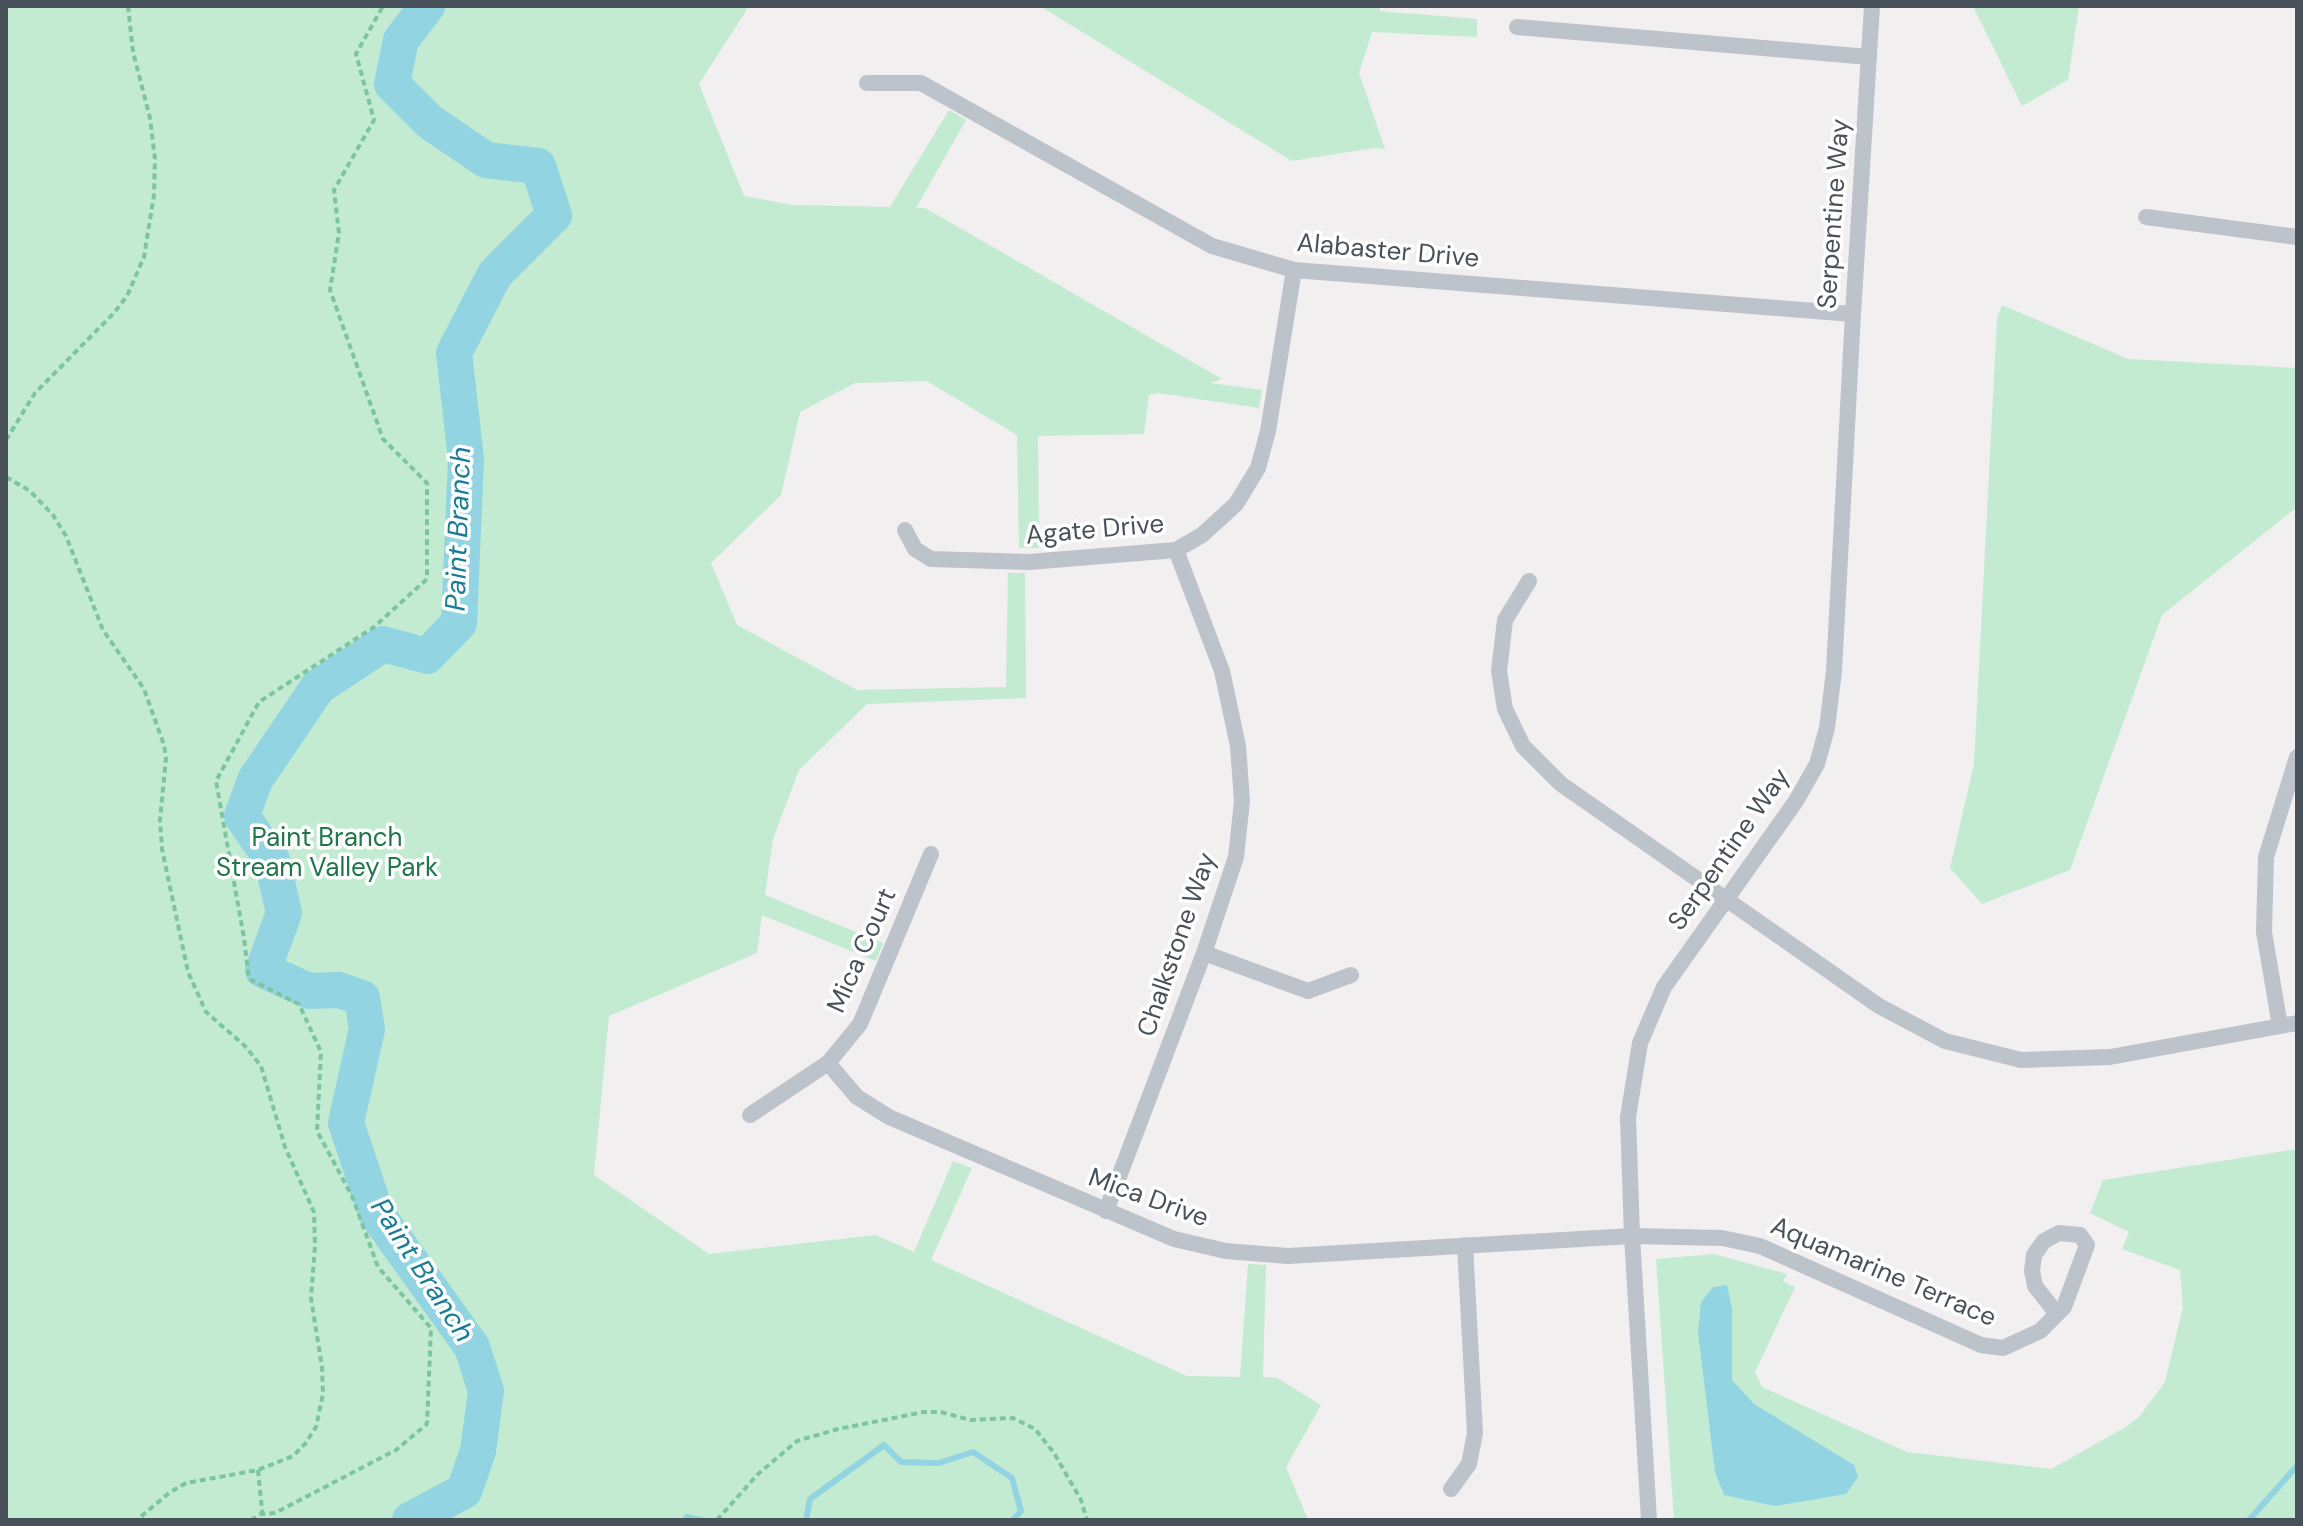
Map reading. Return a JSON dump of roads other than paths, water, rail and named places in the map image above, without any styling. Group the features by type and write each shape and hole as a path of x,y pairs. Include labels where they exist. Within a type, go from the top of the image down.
{"street":[{"name":"Serpentine Way","path":"1649,1520 1628,1117 1640,1043 1664,987 1796,801 1817,764 1827,728 1834,671 1872,6"},
{"path":"1517,27 1869,57"},
{"name":"Alabaster Drive","path":"867,83 921,83 1212,246 1294,270 1853,314"},
{"path":"2146,217 2297,237"},
{"name":"Agate Drive","path":"905,530 915,549 931,559 1029,562 1176,550 1202,535 1236,504 1258,468 1268,431 1294,270"},
{"name":"Chalkstone Way","path":"1106,1211 1204,953 1236,857 1242,801 1238,746 1222,671 1176,550"},
{"path":"1529,581 1505,620 1499,671 1505,709 1523,746 1561,784 1879,1006 1945,1041 1985,1053 2021,1060 2110,1057 2289,1024 2264,932 2266,857 2297,757"},
{"name":"Mica Court","path":"750,1115 828,1063 860,1024 931,854"},
{"path":"1204,953 1308,991 1351,975"},
{"name":"Mica Drive","path":"828,1063 857,1097 889,1117 1174,1239 1226,1251 1288,1256 1632,1236"},
{"name":"Aquamarine Terrace","path":"1632,1236 1722,1238 1760,1246 1981,1345 2003,1348 2040,1331 2057,1314 2064,1307 2087,1245 2080,1235 2059,1233 2044,1241 2034,1255 2032,1271 2035,1286 2057,1314"},
{"path":"1451,1489 1469,1464 1475,1433 1465,1245"}],"water":[{"path":"1727,1285 1732,1309 1732,1380 1754,1404 1854,1465 1858,1477 1846,1494 1775,1506 1724,1495 1715,1472 1698,1332 1701,1302 1713,1287"}],"waterway":[{"name":"Paint Branch","path":"410,1520 464,1491 478,1451 486,1391 472,1347 376,1213 346,1123 367,1029 362,998 339,990 309,991 263,970 284,913 272,860 242,816 255,780 318,687 383,644 427,656 459,623 466,459 454,353 495,274 554,215 538,166 486,160 430,122 392,84 401,40 427,6"},
{"path":"806,1520 810,1499 884,1445 901,1462 939,1463 973,1452 1012,1478 1021,1511 1013,1520"},
{"path":"2249,1520 2297,1466"},
{"path":"421,1515 434,1520"},
{"path":"685,1520 687,1517 701,1520"}],"park label":[{"name":"Paint Branch Stream Valley Park","path":"327,854"}]}
